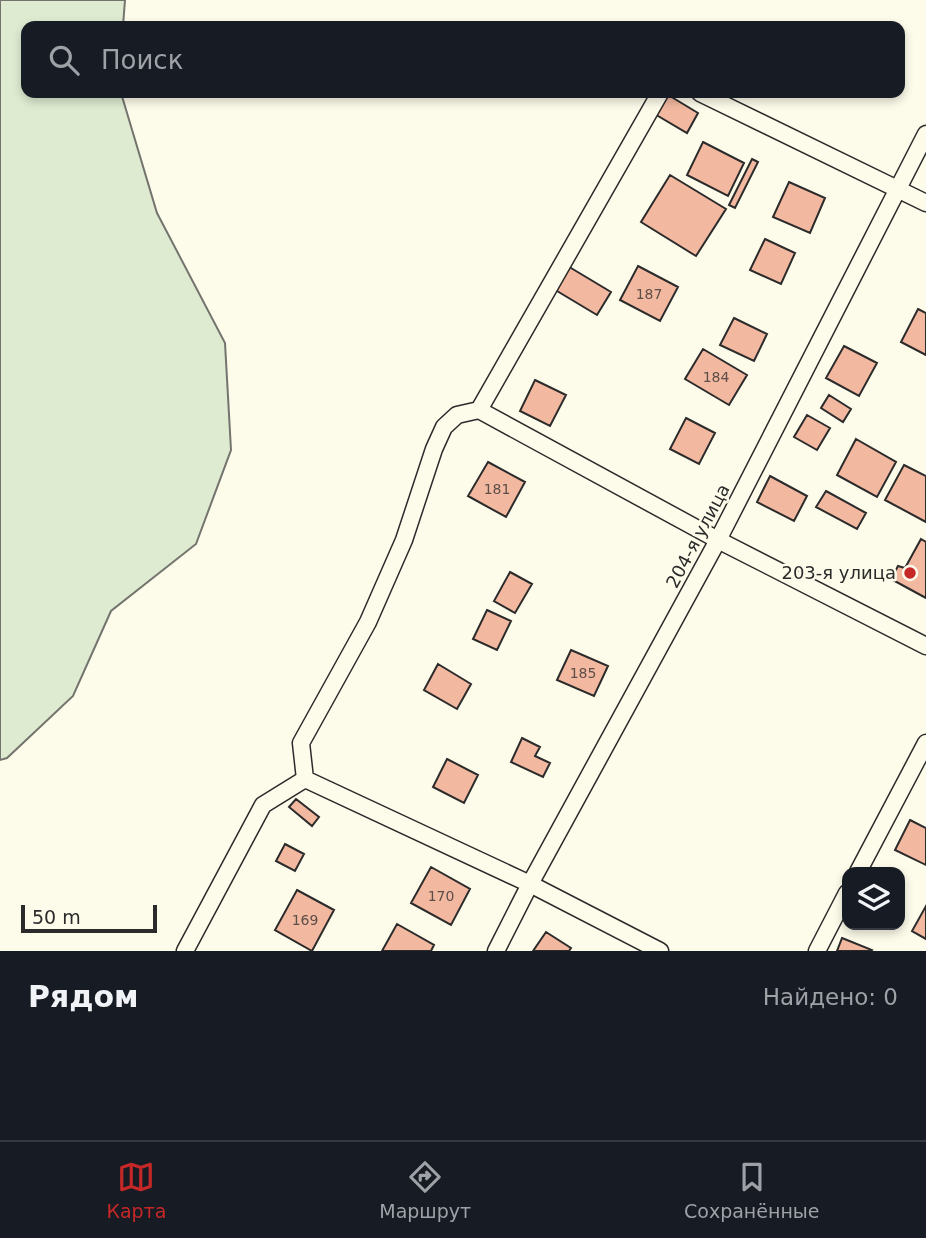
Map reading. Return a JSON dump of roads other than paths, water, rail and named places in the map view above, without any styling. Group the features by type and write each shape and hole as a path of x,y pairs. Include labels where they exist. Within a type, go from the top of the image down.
{"street":[{"path":"479,410 657,98"},
{"path":"710,98 926,204"},
{"name":"204-я улица","path":"496,951 718,540 926,134"},
{"path":"305,779 300,743 368,622 404,540 444,427 457,415 479,410 718,540 926,646"},
{"path":"861,867 926,743"},
{"path":"305,779 530,884 660,951"},
{"path":"185,951 263,805 305,779"},
{"path":"817,951 842,903"}],"place":[{"name":"203-я улица","path":"910,573"}]}
